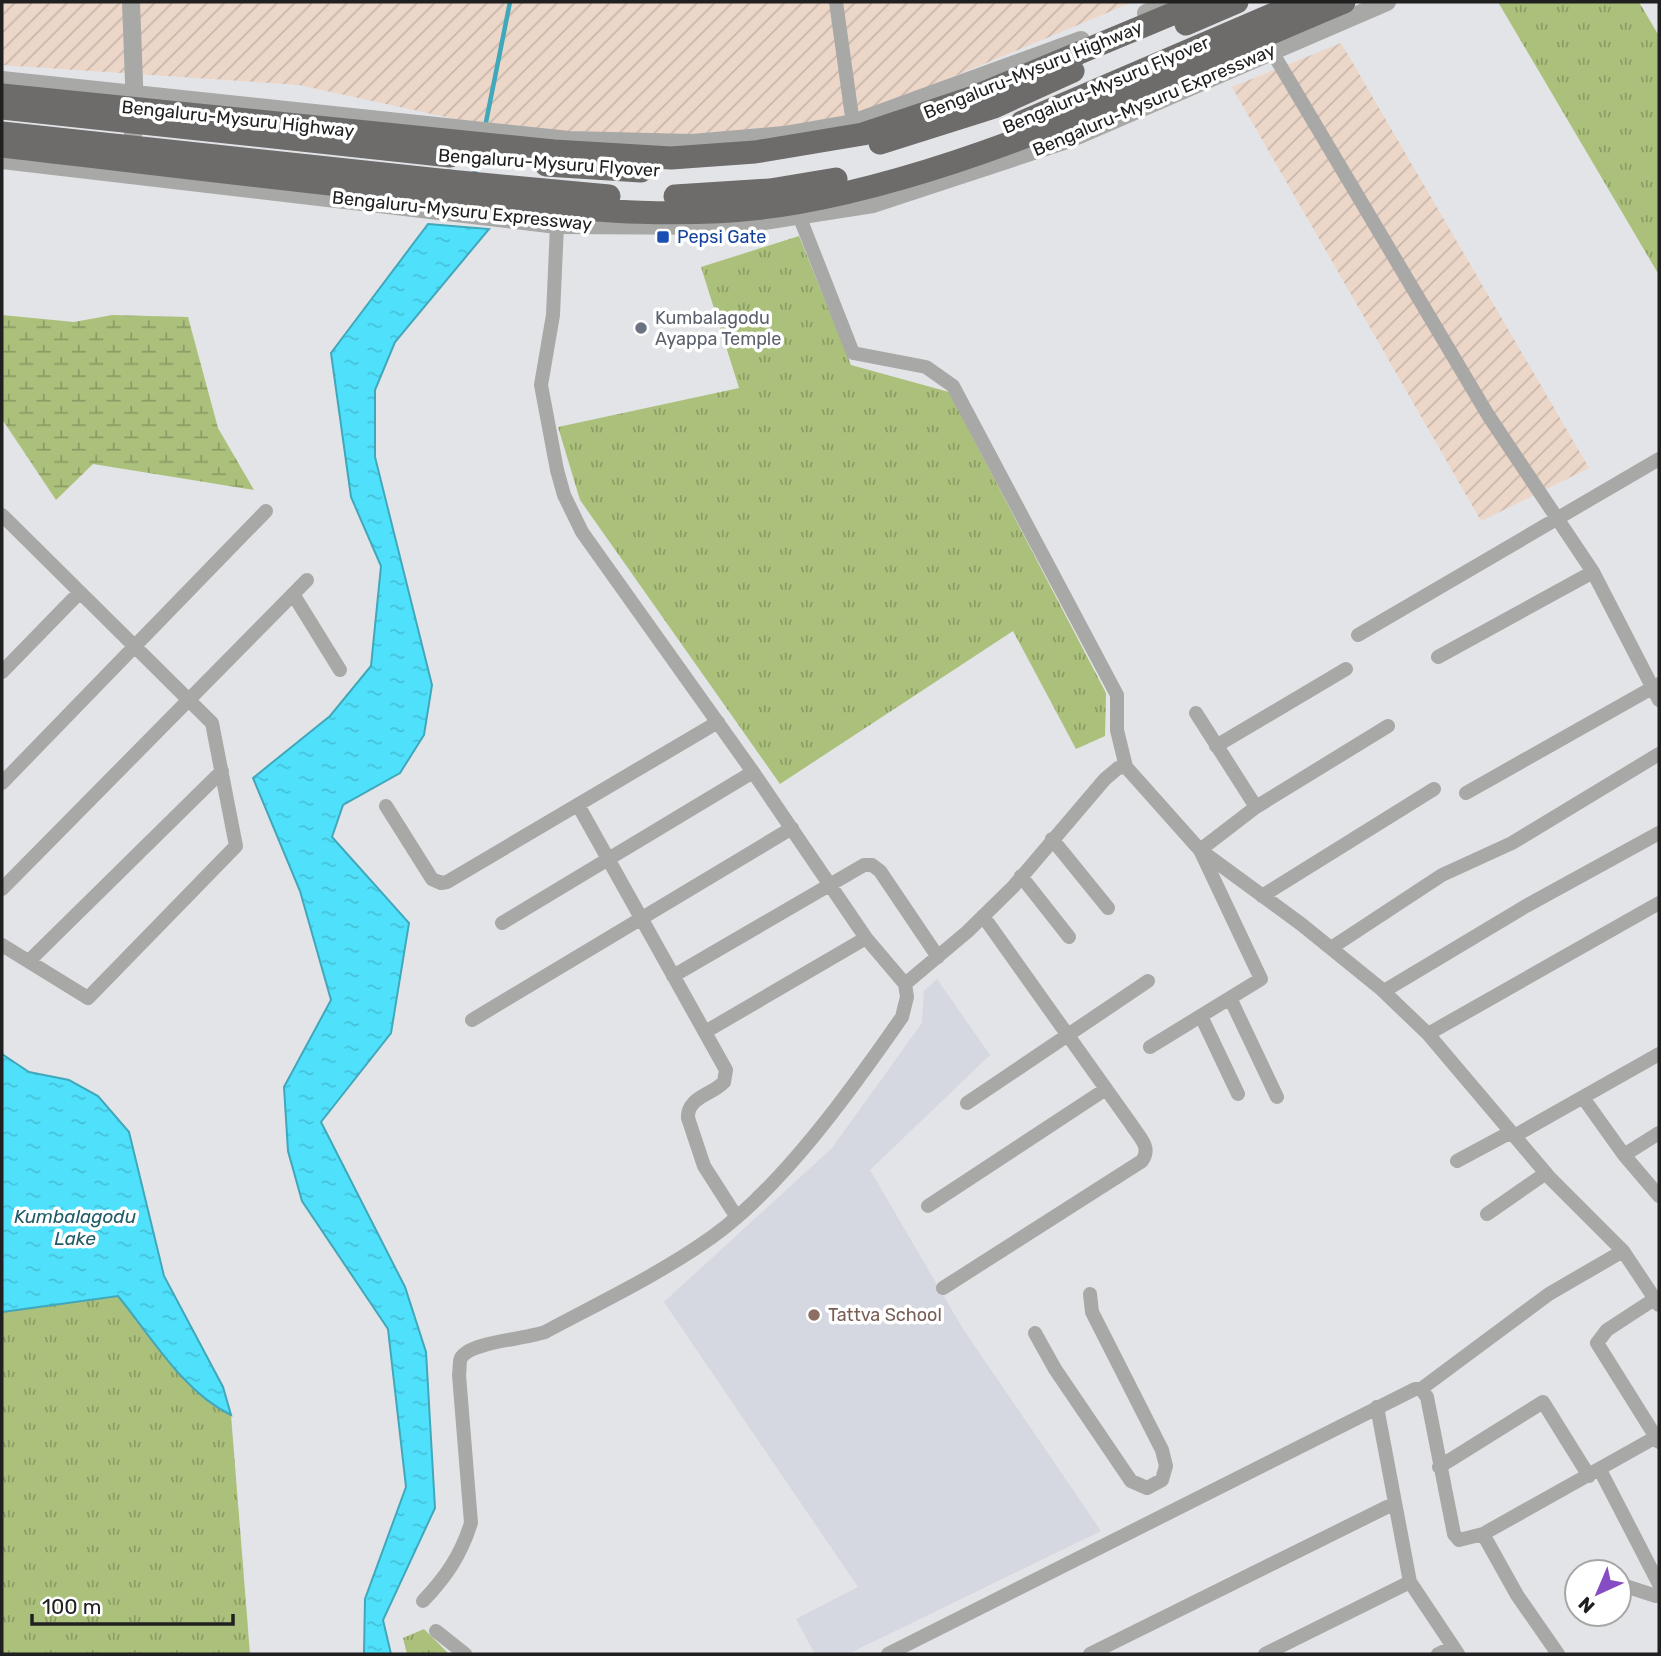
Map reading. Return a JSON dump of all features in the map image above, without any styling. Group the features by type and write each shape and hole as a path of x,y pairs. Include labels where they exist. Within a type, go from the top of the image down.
{"highway":[{"name":"Bengaluru-Mysuru Highway","path":"2,95 135,101 671,158 755,152 971,98 1201,2"},
{"name":"Bengaluru-Mysuru Flyover","path":"2,108 562,167 644,172 726,169 844,152 932,128 994,107 1237,2"},
{"name":"Bengaluru-Mysuru Flyover","path":"464,201 728,194 849,176 927,157 1003,130 1302,2"},
{"name":"Bengaluru-Mysuru Expressway","path":"2,146 130,167 553,209 715,211 795,203 898,180 975,155 1095,109 1344,2"},
{"name":"Bengaluru-Mysuru Expressway","path":"2,133 464,201"}],"street":[{"path":"130,167 135,101 131,2"},
{"path":"836,2 853,129 1172,2"},
{"name":"Bengaluru-Mysuru Expressway","path":"464,201 557,225 672,228 732,226 800,218 873,204 1070,139 1387,2"},
{"path":"1271,50 1488,415 1593,572 1657,690 1466,793"},
{"path":"2,80 135,101"},
{"name":"Bengaluru-Mysuru Expressway","path":"2,160 130,167"},
{"path":"800,218 853,353 926,366 953,386 1117,695 1117,730 1126,768 1200,850 1331,948 1384,991 1428,1034 1546,1173 1623,1251 1657,1301 1607,1330 1598,1343 1658,1440 1483,1534 1461,1541 1455,1537 1427,1397 1421,1389"},
{"path":"423,1601 449,1574 465,1544 471,1523 459,1375 461,1358 472,1346 525,1339 545,1332 694,1248 736,1216 763,1194 781,1173 890,1035 902,1017 907,997 905,984 866,938 753,772 582,532 564,495 541,385 553,316 557,225"},
{"path":"1358,635 1659,459"},
{"path":"2,783 266,511"},
{"path":"2,515 212,723 236,846 89,998 2,945"},
{"path":"1438,657 1593,572"},
{"path":"2,889 307,580"},
{"path":"2,672 79,592"},
{"path":"293,594 340,670"},
{"path":"1216,746 1346,669"},
{"path":"1196,713 1256,807"},
{"path":"386,806 432,879 441,883 718,722"},
{"path":"1200,850 1256,807 1388,726"},
{"path":"1331,948 1442,875 1512,843 1659,754"},
{"path":"905,984 983,916 1105,779 1118,768 1126,768"},
{"path":"29,961 222,771"},
{"path":"502,923 753,772"},
{"path":"1262,895 1434,789"},
{"path":"578,805 705,1032 727,1077 719,1088 694,1101 688,1111 688,1118 704,1166 736,1216"},
{"path":"472,1020 792,828"},
{"path":"1384,991 1526,906 1659,833"},
{"path":"1052,839 1108,908"},
{"path":"1150,1046 1261,979 1200,850"},
{"path":"673,976 864,865 872,865 880,871 938,957"},
{"path":"1021,876 1069,937"},
{"path":"1428,1034 1659,903"},
{"path":"943,1289 1142,1161 1147,1148 983,916"},
{"path":"705,1032 866,938"},
{"path":"967,1103 1148,981"},
{"path":"1230,998 1277,1097"},
{"path":"1201,1016 1238,1094"},
{"path":"1457,1161 1584,1099 1659,1054"},
{"path":"928,1206 1106,1089"},
{"path":"1584,1099 1624,1155 1659,1196"},
{"path":"1624,1155 1659,1133"},
{"path":"1487,1214 1546,1173"},
{"path":"888,1654 1411,1390 1421,1389 1549,1294 1623,1251"},
{"path":"1035,1333 1055,1368 1131,1481 1147,1488 1162,1480 1166,1466 1162,1450 1093,1312 1090,1294"},
{"path":"1439,1467 1542,1402 1595,1473 1659,1584"},
{"path":"1377,1407 1410,1582 1455,1651 1438,1654"},
{"path":"1090,1654 1395,1503"},
{"path":"1483,1534 1522,1602 1558,1654"},
{"path":"1265,1654 1410,1582"},
{"path":"1633,1589 1656,1597 1659,1594"},
{"path":"436,1631 465,1654"}],"shaded area":[{"path":"2,2 1133,2 847,121 705,135 567,132 455,119 299,85 2,65"},
{"path":"1341,43 1589,468 1481,521 1232,87"},
{"name":"Tattva School","path":"937,979 990,1055 870,1170 963,1329 1101,1531 848,1654 815,1654 796,1619 858,1587 664,1302 832,1148 922,1023 924,991"}],"green space":[{"path":"1498,2 1639,2 1659,36 1659,275"},
{"path":"799,236 851,365 949,392 1106,693 1105,736 1076,749 1013,631 780,784 580,500 558,427 739,388 701,267"},
{"path":"2,315 74,322 112,315 188,317 218,428 254,490 93,464 56,500 2,419"},
{"path":"118,1296 183,1378 214,1405 231,1415 250,1654 2,1654 2,1312"},
{"path":"424,1629 449,1654 407,1654 403,1638"}],"water":[{"path":"428,224 489,229 395,342 375,390 375,457 432,685 424,735 400,773 343,805 332,837 409,923 391,1033 321,1122 405,1287 426,1352 435,1508 383,1620 391,1654 364,1654 365,1599 406,1487 388,1329 302,1201 288,1151 284,1087 331,1000 300,891 253,778 330,716 371,666 381,566 351,497 331,353"},
{"name":"Kumbalagodu Lake","path":"2,1054 29,1072 69,1080 98,1096 129,1132 164,1276 223,1387 231,1415 214,1405 183,1378 118,1296 2,1312"}],"waterway":[{"path":"485,127 510,2"},
{"path":"474,175 480,149"}],"place":[{"name":"Pepsi Gate","path":"663,237"},
{"name":"Kumbalagodu Ayappa Temple","path":"641,328"},
{"name":"Tattva School","path":"814,1315"}]}
